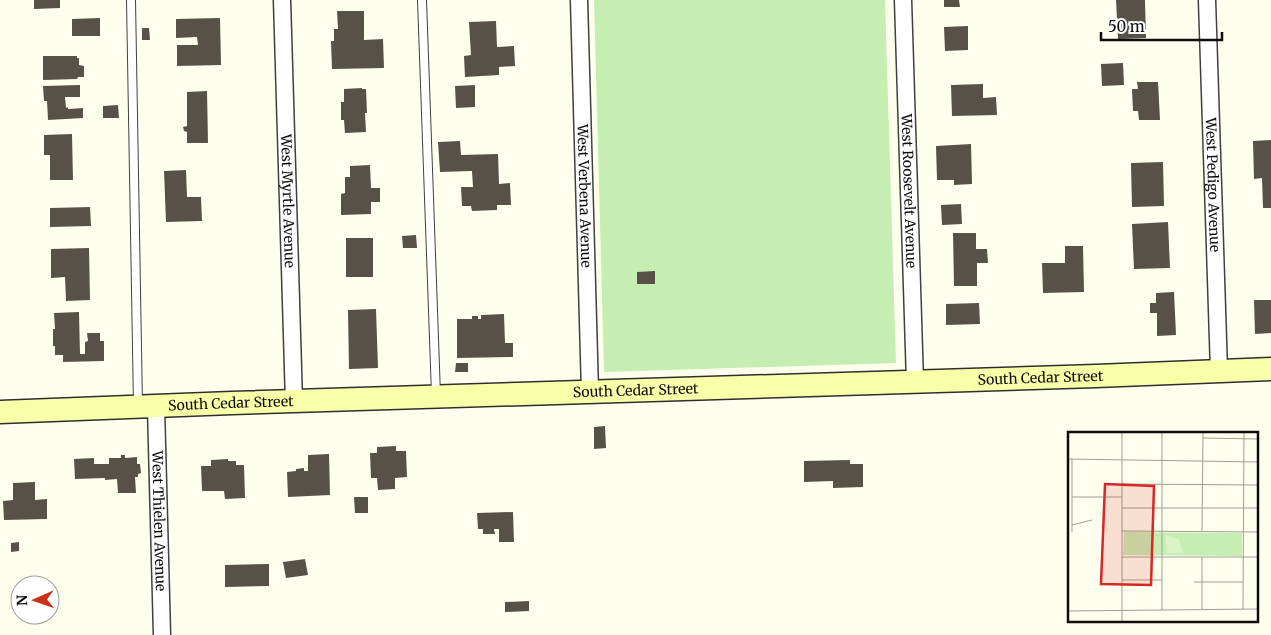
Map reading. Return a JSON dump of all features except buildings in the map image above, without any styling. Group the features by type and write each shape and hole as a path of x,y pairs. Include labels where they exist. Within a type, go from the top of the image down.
{"street":[{"name":"West Myrtle Avenue","path":"282,0 294,402"},
{"name":"West Verbena Avenue","path":"579,0 590,392"},
{"name":"West Roosevelt Avenue","path":"903,0 915,382"},
{"name":"West Pedigo Avenue","path":"1207,0 1219,371"},
{"name":"South Cedar Street","path":"0,412 763,388 1271,369"},
{"name":"West Thielen Avenue","path":"147,407 162,635"}],"lane":[{"path":"131,0 147,407"},
{"path":"422,0 436,398"}],"green space":[{"path":"594,0 885,0 896,363 604,372"}]}
